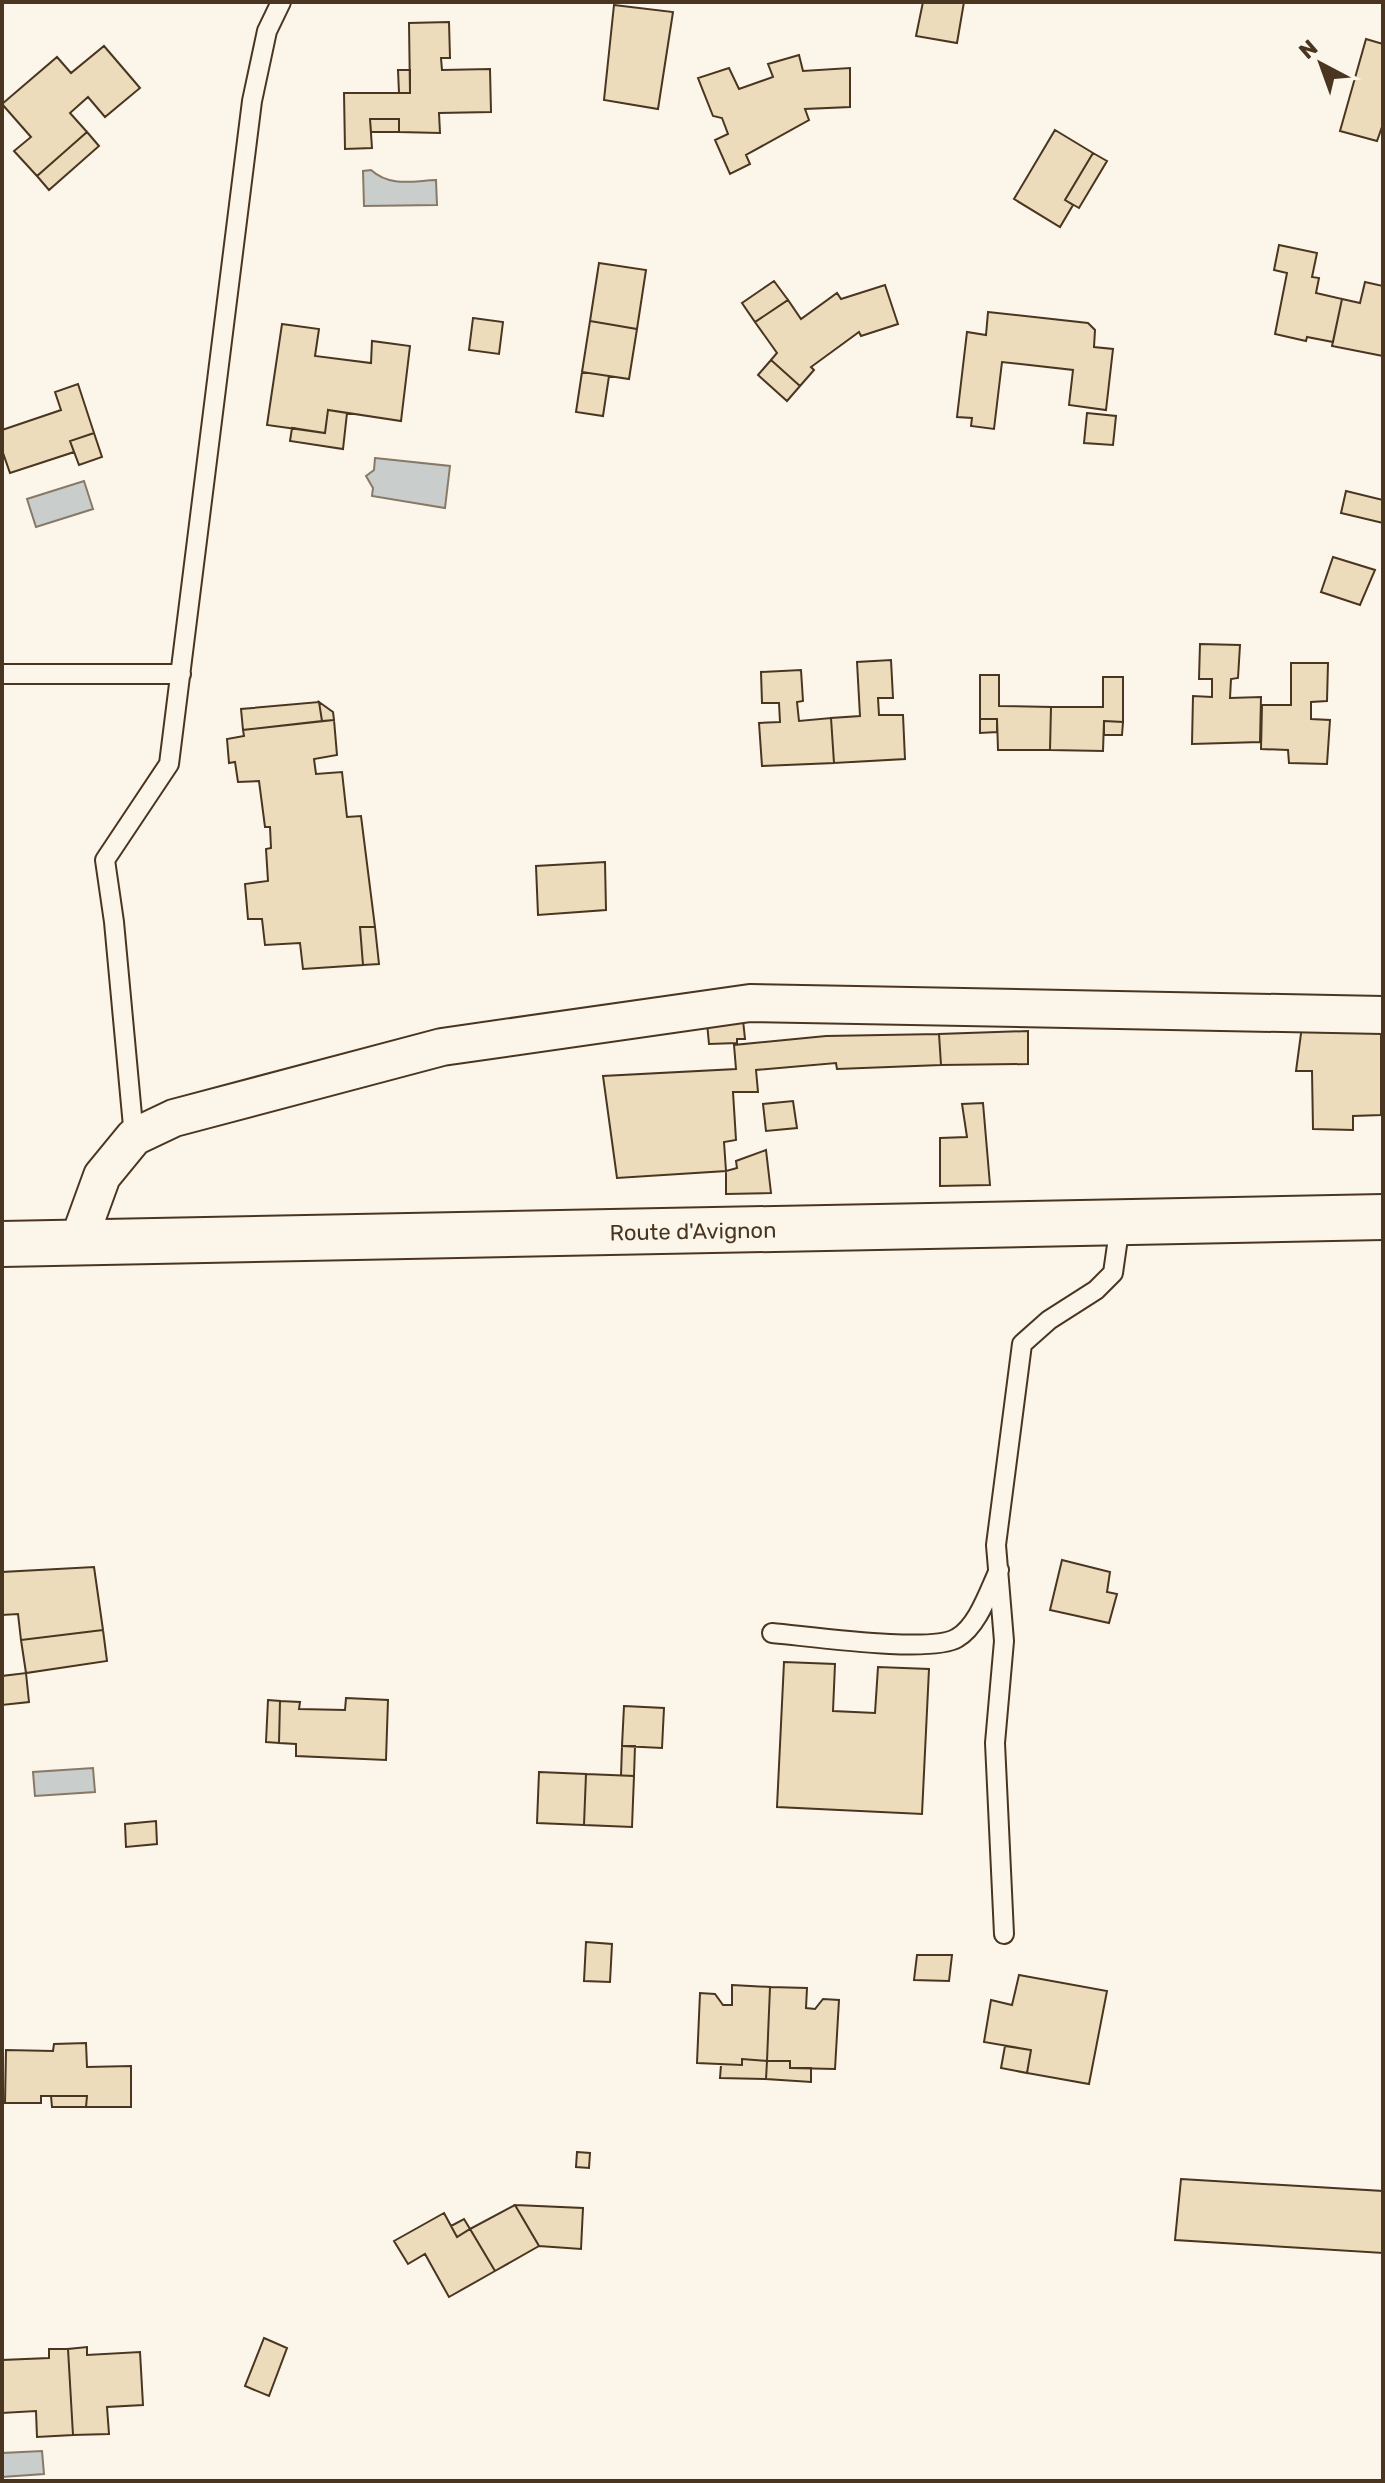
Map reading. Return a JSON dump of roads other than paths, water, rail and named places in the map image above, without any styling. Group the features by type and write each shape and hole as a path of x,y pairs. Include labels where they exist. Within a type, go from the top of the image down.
{"main road":[{"name":"Route d'Avignon","path":"2,1244 1383,1217"}],"street":[{"path":"78,1242 102,1176 134,1137 174,1118 442,1047 750,1003 1383,1015"}],"lane":[{"path":"134,1137 114,922 105,860 169,764 252,101 267,31 281,2"},
{"path":"2,674 181,674"},
{"path":"1004,1934 995,1743 1004,1641 996,1545 1022,1344 1049,1320 1096,1290 1113,1273 1120,1224"},
{"path":"772,1633 928,1646 957,1638 972,1623 999,1570"}]}
